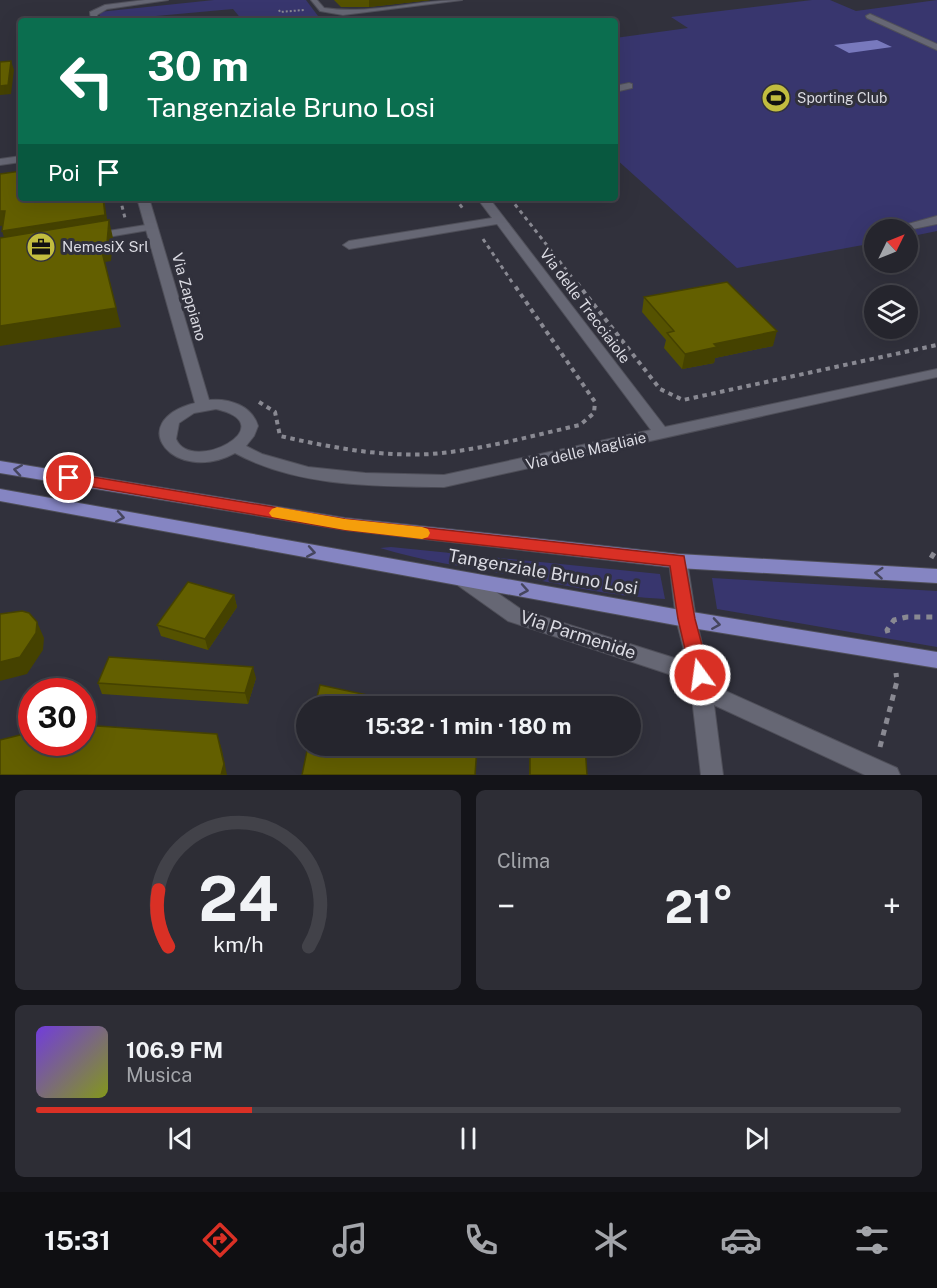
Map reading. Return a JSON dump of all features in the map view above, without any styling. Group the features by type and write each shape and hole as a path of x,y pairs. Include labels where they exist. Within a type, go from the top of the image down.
{"main road":[{"name":"Tangenziale Bruno Losi","path":"0,467 345,524 678,561 937,576"},
{"name":"Tangenziale Bruno Losi","path":"0,495 686,619 937,660"}],"street":[{"path":"94,18 93,14 105,7 164,0"},
{"path":"870,16 937,47"},
{"path":"618,88 629,86"},
{"path":"0,162 18,159"},
{"name":"Via Zappiano","path":"144,201 203,405"},
{"name":"Via delle Trecciaiole","path":"489,201 499,220 662,434"},
{"path":"349,245 499,220"},
{"path":"918,224 937,220"},
{"name":"Via delle Magliaie","path":"236,447 252,458 292,469 410,481 444,481 937,373"},
{"path":"203,405 228,405 246,414 250,422 250,431 236,447 225,453 198,458 176,452 169,446 166,438 171,422 190,409 203,405"},
{"path":"678,561 686,619 701,682 712,775"},
{"name":"Via Parmenide","path":"463,579 515,616 701,682 881,772"}],"lane":[{"path":"314,0 320,8 327,12 343,13 459,0"},
{"path":"84,238 152,227"}],"path":[{"path":"279,10 280,12 320,8"},
{"path":"121,201 126,223"},
{"path":"252,398 275,412 280,436 334,448 421,454 449,452 580,425 594,413 595,402 457,201"},
{"path":"512,201 660,388 683,400 937,345"},
{"path":"881,772 897,681 887,630 894,620 907,617 937,617"}],"shaded area":[{"path":"214,0 306,0 320,18 240,18 233,9 134,18 100,18 99,12"},
{"name":"Sporting Club","path":"812,0 830,0 856,11 937,0 937,231 918,235 918,219 864,219 864,245 737,268 618,161 618,38 688,28 671,17"},
{"path":"391,547 660,574 665,599 587,590 428,560 380,548"},
{"path":"712,578 937,591 937,647 717,609"}],"water":[{"path":"877,40 892,47 849,53 834,45"}],"building":[{"path":"11,61 8,85 0,86 0,62"},
{"path":"18,171 18,201 103,201 105,215 2,231 5,211 0,211 0,174"},
{"path":"109,220 107,243 100,244 116,308 0,326 0,238"},
{"path":"727,282 777,331 714,344 717,347 685,354 667,333 674,331 644,297"},
{"path":"188,582 234,595 205,639 157,625"},
{"path":"22,611 29,613 37,622 36,633 20,657 0,662 0,614"},
{"path":"109,657 253,667 245,693 98,683"},
{"path":"320,685 372,696 317,696"},
{"path":"96,726 217,734 224,764 221,775 0,775 0,740 18,736 18,756 96,756"},
{"path":"306,756 476,756 475,775 302,775"},
{"path":"530,756 586,756 587,775 530,775"}],"slow traffic":[{"path":"277,513 422,533"}],"place":[{"name":"Sporting Club","path":"776,98"},
{"name":"NemesiX Srl","path":"41,247"}],"route":[{"path":"69,478 345,524 678,561 686,619 700,675"}]}
